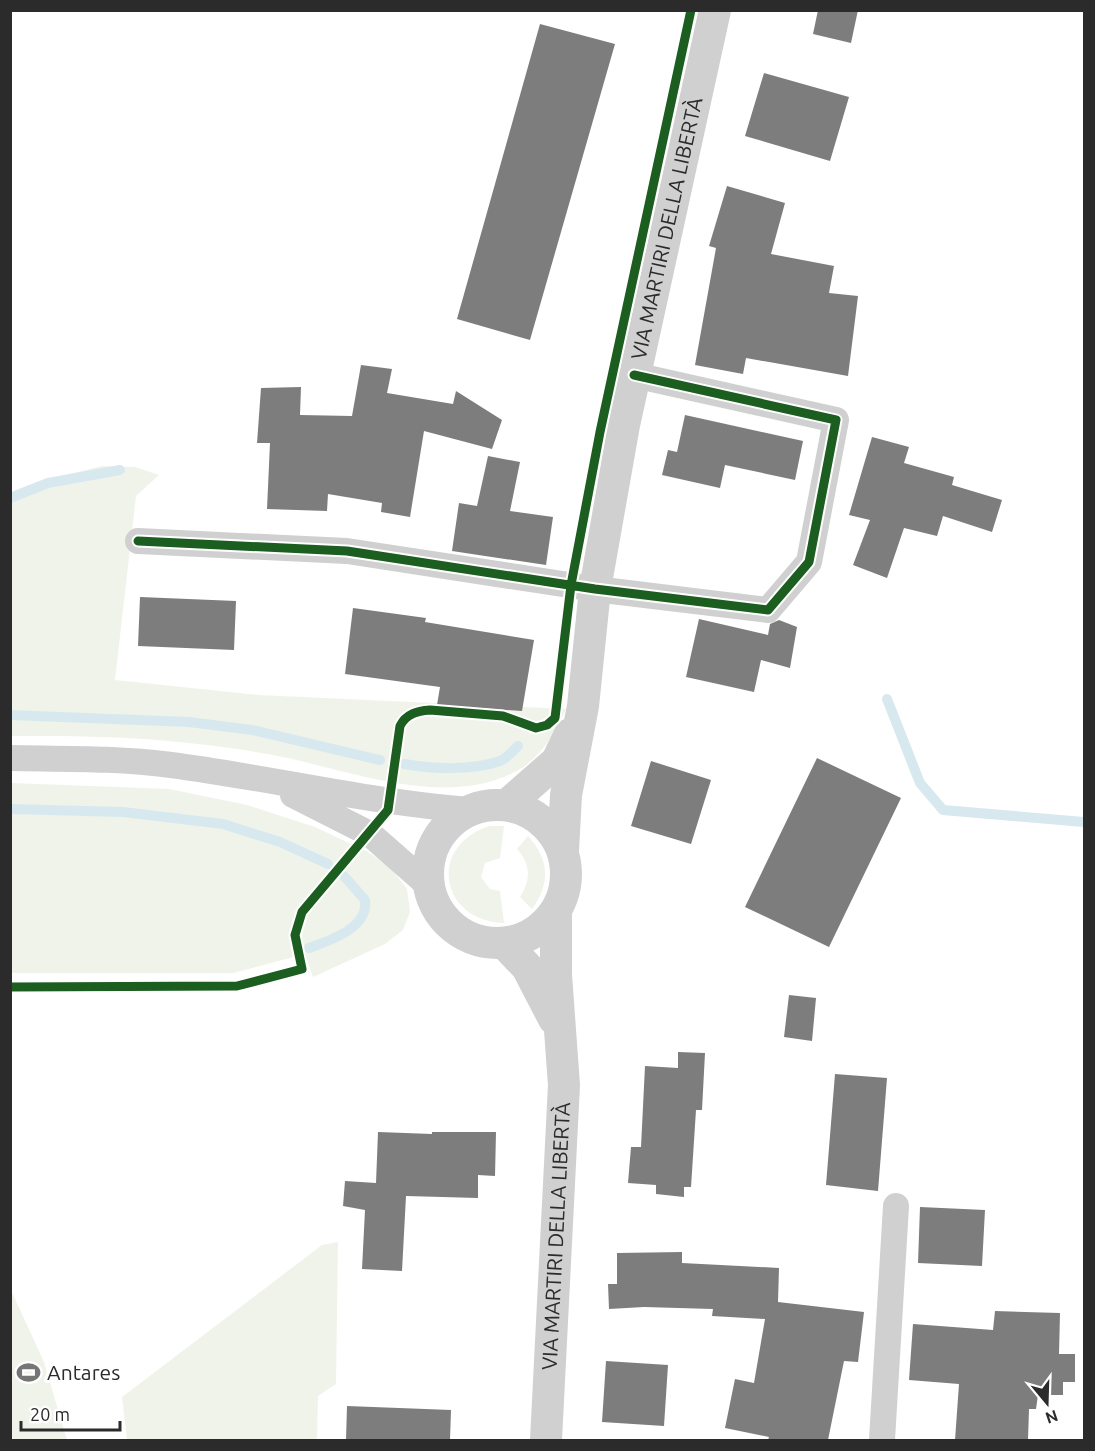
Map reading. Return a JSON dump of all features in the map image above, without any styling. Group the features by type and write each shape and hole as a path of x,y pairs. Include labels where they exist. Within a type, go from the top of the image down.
{"street":[{"name":"VIA MARTIRI DELLA LIBERTÀ","path":"563,851 551,830 542,820 520,808 494,804 469,810 439,834 429,859 428,885 437,909 454,929 477,940 504,943 534,932 556,910 564,893 567,876 563,851 566,795 583,706 595,589 634,375 715,10"},
{"path":"138,541 347,552 595,589 768,610 809,562 836,420 634,375"},
{"name":"VIA MARTIRI DELLA LIBERTÀ","path":"507,805 557,761 583,706"},
{"path":"10,758 94,759 169,765 390,803 469,810"},
{"path":"260,780 369,834 428,885"},
{"name":"VIA MARTIRI DELLA LIBERTÀ","path":"546,1440 564,1085 556,975 556,910"},
{"name":"VIA MARTIRI DELLA LIBERTÀ","path":"504,943 526,967 561,1033"},
{"path":"882,1440 896,1206"}],"shaded area":[{"path":"102,466 135,467 159,475 136,496 115,680 258,695 566,709 553,734 542,750 520,769 493,781 464,787 403,784 283,757 212,746 122,738 11,736 11,498 62,476"},
{"path":"11,783 169,789 247,805 315,827 368,852 390,867 407,889 410,912 403,930 385,944 313,977 305,954 233,973 11,973"},
{"path":"489,826 504,826 500,858 485,863 481,877 490,889 500,891 504,923 482,919 466,910 455,897 449,882 450,865 456,850 469,836"},
{"path":"528,836 540,853 545,871 542,890 532,909 520,897 528,879 528,873 525,861 517,849"},
{"path":"338,1242 336,1384 318,1396 317,1440 127,1440 122,1397 322,1245"},
{"name":"Antares","path":"10,1288 44,1362 67,1440 11,1440"}],"building":[{"path":"818,10 858,10 851,43 813,34"},
{"path":"540,24 615,44 530,340 457,319"},
{"path":"764,73 849,97 830,161 745,136"},
{"path":"727,186 785,203 771,254 834,266 829,293 858,296 848,376 746,358 743,374 695,365 716,248 709,246"},
{"path":"361,365 392,369 387,393 453,404 456,391 502,420 492,449 424,431 410,517 381,512 382,503 328,494 327,511 267,509 270,443 257,443 261,388 301,387 300,415 352,416"},
{"path":"685,415 803,441 795,480 725,465 720,488 662,475 668,450 677,452"},
{"path":"872,437 909,447 904,463 954,477 952,485 1002,500 992,532 943,516 937,536 904,528 887,578 853,565 870,520 849,515"},
{"path":"488,456 520,462 510,511 553,517 546,565 452,551 459,503 477,506"},
{"path":"140,597 236,601 234,650 138,646"},
{"path":"353,608 426,618 425,622 534,640 522,711 437,705 440,687 345,674"},
{"path":"699,619 768,635 770,624 779,620 797,627 790,668 761,660 754,692 686,677"},
{"path":"817,758 901,798 829,947 745,907"},
{"path":"651,761 711,780 691,844 631,826"},
{"path":"789,995 816,998 812,1041 784,1037"},
{"path":"678,1052 705,1053 702,1110 696,1110 691,1187 684,1187 684,1197 656,1194 656,1185 628,1183 631,1147 641,1147 645,1066 678,1068"},
{"path":"835,1074 887,1078 878,1191 826,1185"},
{"path":"378,1132 432,1134 432,1132 496,1132 495,1176 478,1175 478,1198 406,1196 402,1271 362,1269 365,1210 343,1206 345,1181 376,1183"},
{"path":"920,1207 985,1210 982,1266 918,1263"},
{"path":"682,1252 682,1263 779,1268 778,1302 864,1312 858,1362 844,1361 828,1440 768,1440 769,1437 725,1428 735,1379 754,1383 765,1319 712,1316 713,1309 644,1307 609,1309 608,1284 617,1284 617,1253"},
{"path":"995,1311 1060,1313 1059,1354 1075,1354 1075,1382 1063,1382 1063,1395 1038,1395 1036,1409 1029,1409 1028,1440 955,1440 959,1384 909,1380 913,1324 993,1330"},
{"path":"606,1361 668,1365 664,1426 602,1422"},
{"path":"347,1406 451,1410 450,1440 346,1440"}],"waterway":[{"path":"10,498 48,483 120,470"},
{"path":"887,699 920,783 943,810 1084,822"},
{"path":"10,715 189,722 252,730 380,760"},
{"path":"404,764 465,768 500,761 518,746"},
{"path":"10,809 123,812 223,824 280,842 328,864"},
{"path":"309,948 346,932 361,918 365,910 365,900 344,876"}],"cycle path":[{"path":"10,987 237,986 302,969 295,935 302,912 388,810 400,726 405,719 416,712 430,710 503,716 536,728 547,725 555,718 571,585 600,432 691,10"},
{"path":"138,541 347,551 595,589 768,610 809,562 836,420 634,375"}],"place":[{"name":"Antares","path":"29,1373"}]}
